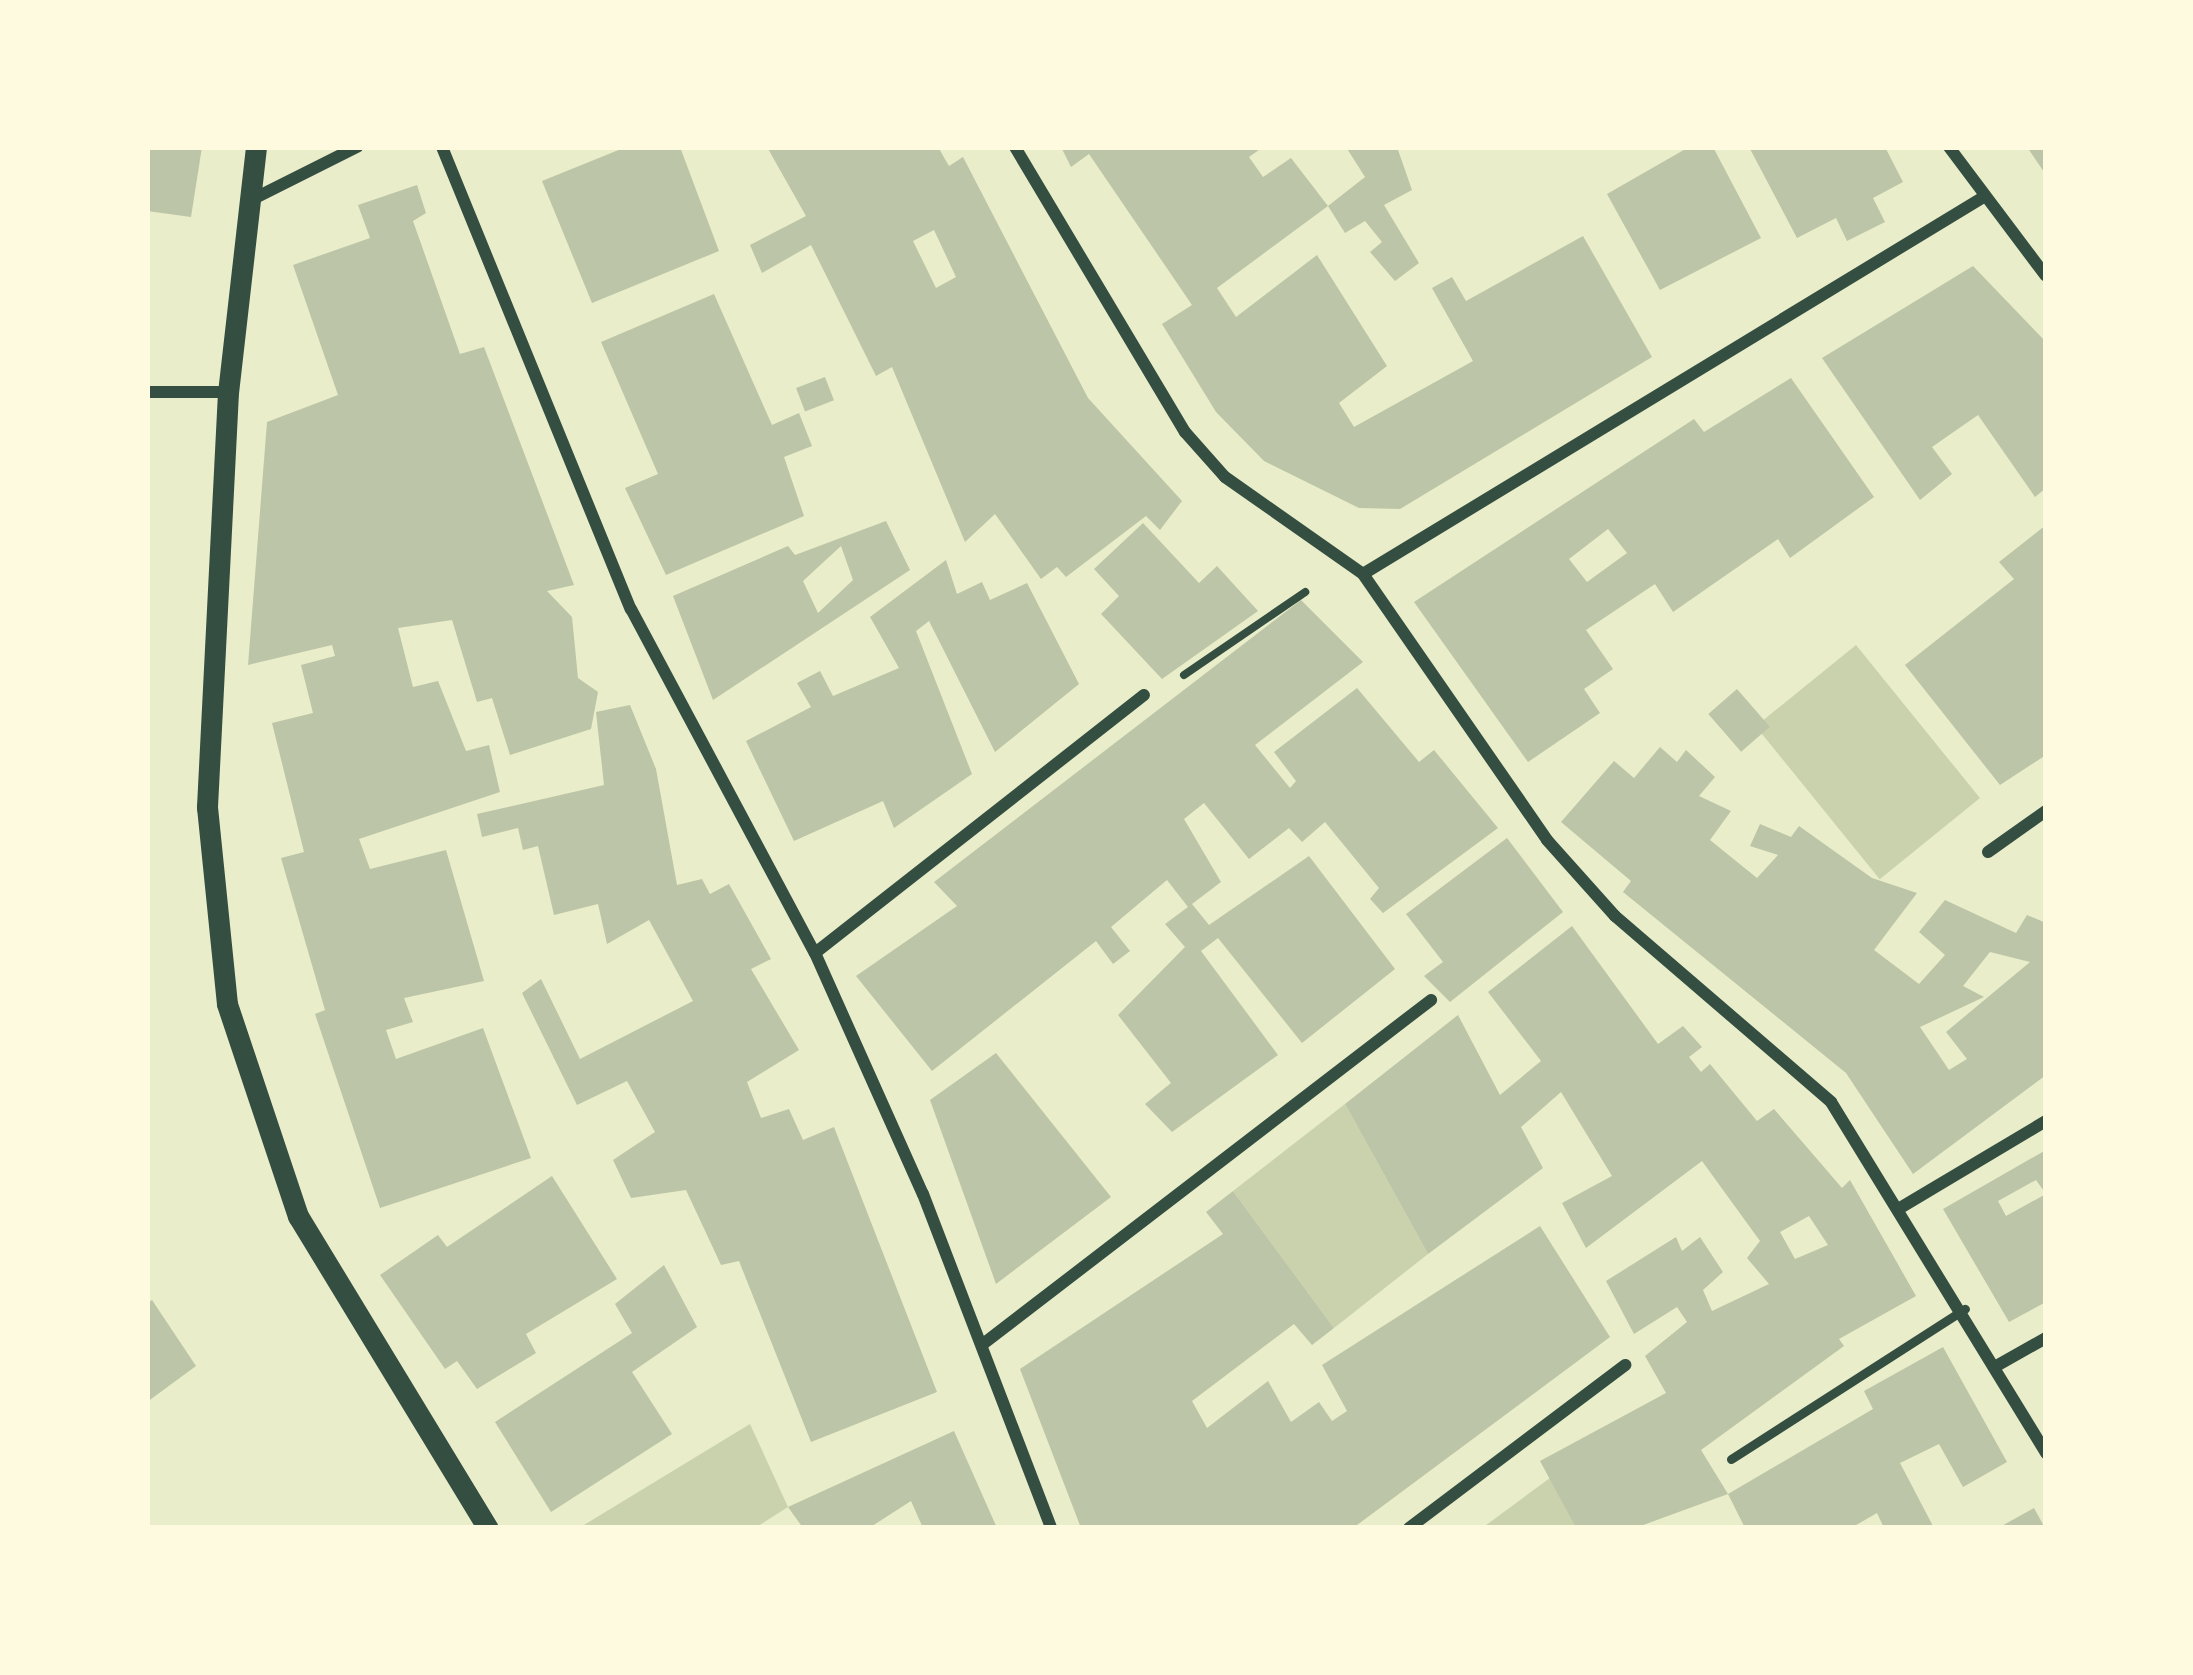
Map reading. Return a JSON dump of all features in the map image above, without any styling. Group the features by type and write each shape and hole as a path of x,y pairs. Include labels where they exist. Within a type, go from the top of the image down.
{"street":[{"path":"256,147 228,392 208,807 227,1004 298,1216 488,1528"},
{"path":"248,202 357,147"},
{"path":"442,147 632,609 815,953 983,1344 1051,1528"},
{"path":"1016,147 1185,432 1225,477 1363,574 1547,840 1615,916 1831,1102 1965,1309 2046,1453"},
{"path":"1949,147 1982,198 2046,277"},
{"path":"1363,574 1982,198"},
{"path":"147,392 228,392"},
{"path":"815,953 1144,695"},
{"path":"1988,852 2046,811"},
{"path":"983,1344 1431,1000"},
{"path":"1900,1208 2046,1121"},
{"path":"1998,1365 2046,1338"},
{"path":"1409,1528 1624,1365"}],"lane":[{"path":"1731,1459 1965,1309"}],"path":[{"path":"1144,695 1298,594 1363,574"}],"green space":[{"path":"1856,645 1980,798 1880,879 1756,726"},
{"path":"1345,1104 1428,1254 1334,1328 1233,1191"},
{"path":"750,1424 788,1507 755,1528 579,1528"},
{"path":"1550,1478 1576,1528 1482,1528"}],"building":[{"path":"147,147 202,147 191,217 147,211"},
{"path":"626,147 680,147 719,251 592,303 542,181"},
{"path":"767,147 938,147 949,166 963,157 1088,398 1182,501 1160,530 1146,516 1066,577 1057,567 1041,579 995,514 965,542 892,367 876,376 811,245 762,273 750,245 806,216","holes":["934,230 956,277 936,288 913,241"]},
{"path":"1061,147 1263,147 1249,157 1263,177 1291,158 1328,206 1217,288 1236,317 1317,255 1387,366 1339,403 1354,427 1473,361 1432,288 1452,277 1466,301 1583,236 1652,357 1400,509 1359,508 1264,461 1216,412 1162,324 1192,305 1089,154 1071,167"},
{"path":"1346,147 1397,147 1412,190 1384,205 1419,263 1395,281 1370,252 1382,242 1365,221 1345,233 1328,206 1365,177"},
{"path":"1689,147 1713,147 1761,238 1660,290 1607,194"},
{"path":"1749,147 1885,147 1903,182 1873,198 1885,222 1847,241 1836,218 1797,238"},
{"path":"2027,147 2046,147 2046,175"},
{"path":"417,185 426,213 413,221 460,354 484,347 574,585 547,591 572,617 578,678 598,692 591,729 510,755 492,698 477,702 452,620 398,628 413,687 438,681 466,751 489,745 500,792 359,839 370,869 446,850 484,981 404,998 413,1022 386,1030 396,1059 483,1028 531,1158 380,1208 315,1014 325,1010 281,858 304,852 272,723 313,713 301,665 335,656 332,645 248,665 267,422 338,395 293,265 370,238 358,205"},
{"path":"1973,266 2046,342 2046,488 2035,497 1978,415 1932,447 1952,474 1920,500 1822,358"},
{"path":"714,294 772,425 799,413 812,446 784,457 804,516 666,575 625,488 658,474 601,342"},
{"path":"825,377 834,400 805,411 796,388"},
{"path":"1791,378 1874,497 1790,558 1778,539 1673,612 1655,584 1586,630 1613,669 1584,689 1600,713 1528,762 1414,602 1694,419 1704,432","holes":["1608,529 1627,553 1587,582 1569,559"]},
{"path":"886,521 910,570 713,700 673,596 788,546 795,555","holes":["841,546 853,580 818,613 803,581"]},
{"path":"1143,523 1199,583 1217,566 1258,611 1162,679 1101,614 1119,596 1094,569"},
{"path":"2046,525 2046,755 2000,785 1905,665 2014,579 1999,562"},
{"path":"946,560 957,594 982,582 990,600 1027,583 1079,684 995,752 929,621 916,631 972,774 894,828 883,801 794,841 746,741 811,707 797,683 820,671 833,696 899,668 870,617"},
{"path":"1301,600 1363,662 1255,745 1290,788 1296,781 1274,752 1357,688 1419,762 1434,750 1498,828 1383,913 1370,899 1379,888 1325,822 1302,842 1289,828 1249,859 1204,803 1184,819 1221,882 1192,904 1209,925 1309,856 1395,969 1302,1043 1218,938 1201,951 1278,1055 1172,1132 1145,1104 1171,1083 1118,1015 1185,947 1165,924 1188,907 1167,880 1111,927 1130,951 1113,964 1096,941 932,1071 856,976 957,906 934,882"},
{"path":"1737,689 1770,727 1741,752 1708,714"},
{"path":"630,705 656,769 677,885 702,879 710,894 729,884 771,959 751,969 799,1050 747,1082 761,1118 789,1109 803,1140 834,1127 937,1392 811,1442 739,1261 721,1265 686,1190 631,1198 613,1160 655,1132 627,1081 577,1105 522,993 541,979 580,1059 693,1001 649,920 607,944 598,904 554,915 538,846 523,850 518,828 482,837 477,814 604,785 596,712"},
{"path":"1660,747 1677,762 1686,750 1715,777 1699,796 1731,811 1710,840 1757,878 1778,855 1750,846 1760,824 1791,837 1799,826 1872,878 1917,893 1874,950 1919,984 1945,955 1919,932 1945,900 2016,933 2027,915 2046,923 2046,1075 1913,1174 1846,1073 1623,892 1631,881 1561,822 1614,761 1634,778","holes":["1990,952 2030,962 1946,1032 1967,1059 1949,1070 1920,1027 1984,997 1963,986"]},
{"path":"1507,838 1563,912 1450,1002 1424,976 1443,962 1406,914"},
{"path":"1572,926 1658,1044 1683,1026 1702,1047 1689,1057 1701,1072 1710,1064 1757,1121 1774,1109 1842,1188 1850,1180 1916,1296 1839,1339 1844,1346 1701,1450 1728,1494 1635,1528 1576,1528 1540,1461 1666,1393 1645,1356 1687,1322 1677,1307 1634,1334 1606,1281 1676,1237 1682,1251 1700,1237 1723,1272 1703,1290 1712,1311 1769,1284 1747,1258 1760,1241 1702,1161 1586,1248 1562,1203 1612,1176 1561,1092 1521,1127 1543,1168 1428,1254 1345,1104 1458,1015 1500,1095 1541,1061 1488,992","holes":["1809,1216 1828,1245 1795,1259 1780,1232"]},
{"path":"996,1053 1111,1197 996,1284 930,1100"},
{"path":"2046,1150 2046,1194 2046,1302 2009,1322 1943,1209","holes":["2036,1180 2046,1194 2006,1216 1998,1201"]},
{"path":"552,1176 617,1279 526,1334 536,1353 477,1389 457,1361 445,1369 380,1275 438,1235 447,1247"},
{"path":"1233,1191 1334,1328 1312,1345 1294,1324 1192,1401 1207,1428 1268,1381 1291,1422 1319,1402 1332,1421 1347,1411 1322,1365 1540,1226 1610,1337 1353,1528 1081,1528 1020,1369 1223,1234 1206,1212"},
{"path":"664,1265 697,1327 632,1372 672,1434 551,1512 495,1422 632,1333 615,1304"},
{"path":"152,1300 196,1366 147,1402 147,1304"},
{"path":"1943,1347 2007,1462 1963,1487 1939,1444 1900,1463 1934,1528 1884,1528 1877,1513 1851,1528 1745,1528 1728,1494 1873,1409 1864,1391"},
{"path":"954,1431 997,1528 923,1528 911,1501 869,1528 803,1528 788,1507"},
{"path":"2034,1508 2045,1528 1998,1528"}]}
